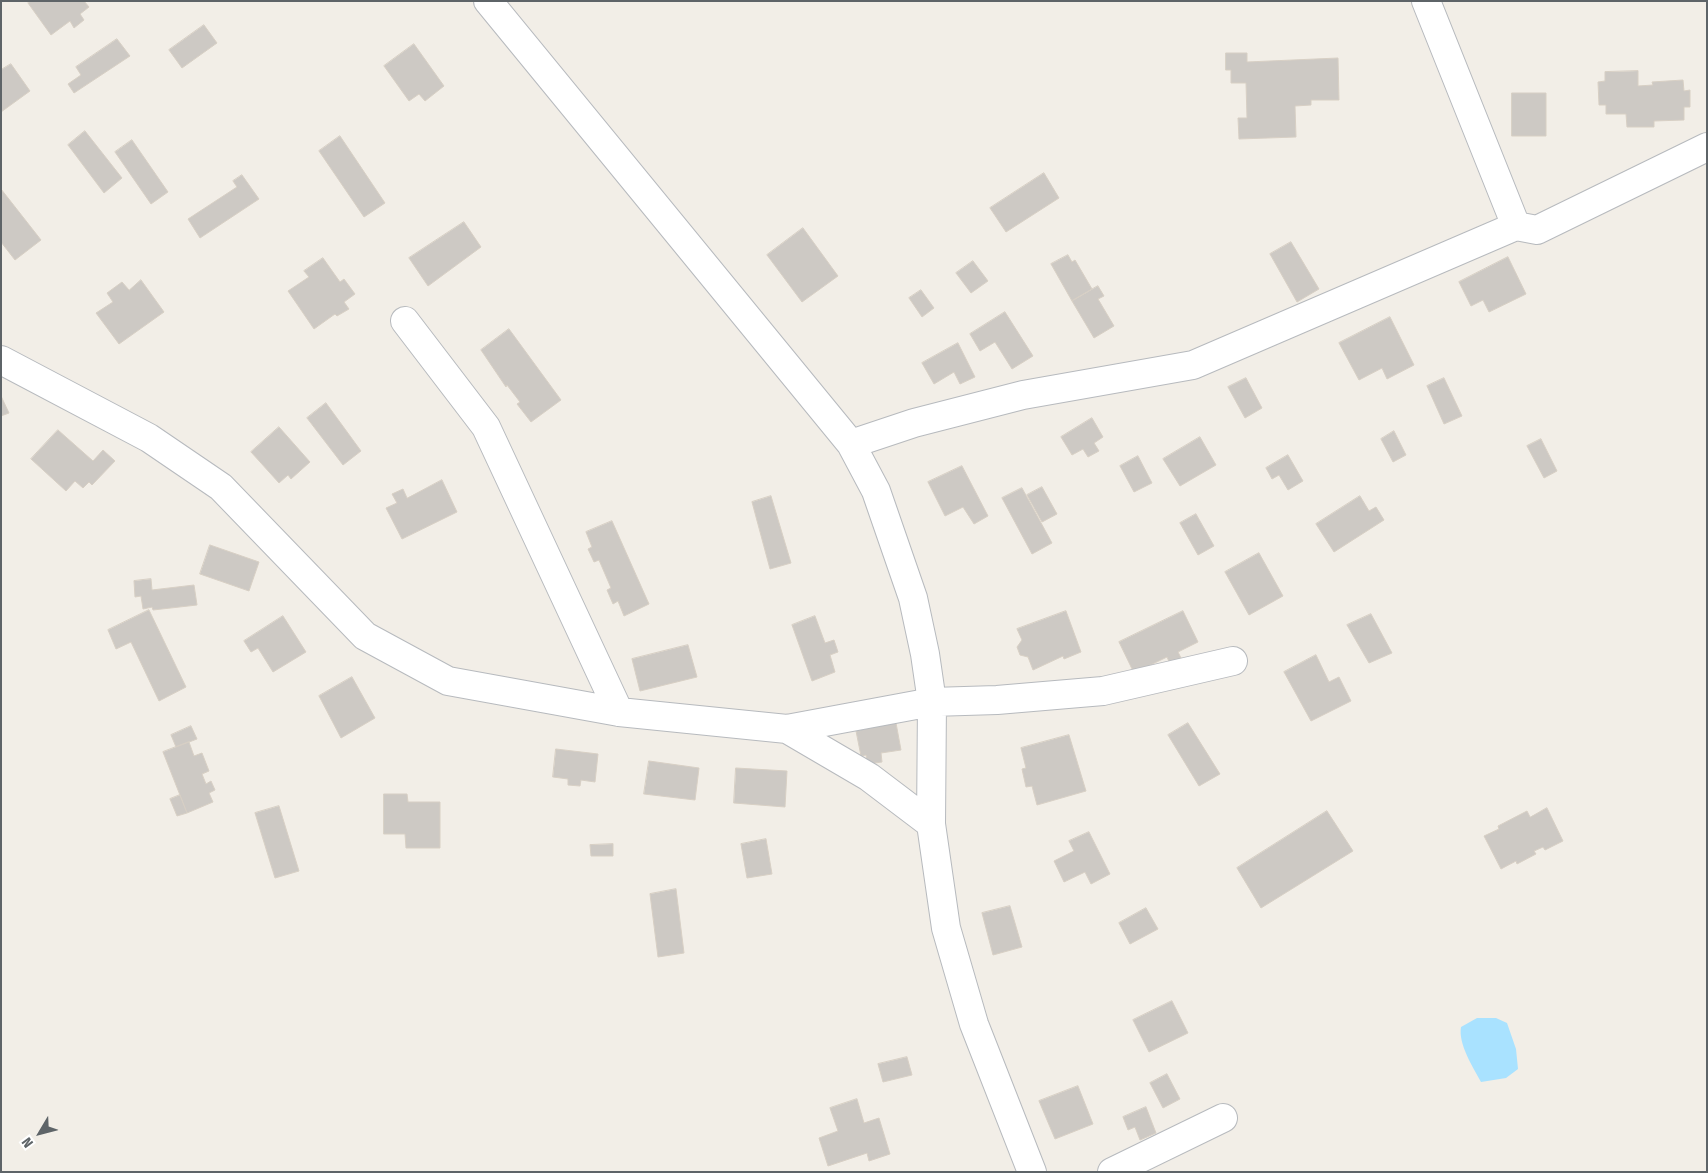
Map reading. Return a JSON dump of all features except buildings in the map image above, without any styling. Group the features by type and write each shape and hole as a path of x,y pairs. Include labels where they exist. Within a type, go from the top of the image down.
{"street":[{"path":"488,1 851,444 876,492 912,598 932,702 931,824 946,928 974,1024 1032,1172"},
{"path":"1426,1 1516,226"},
{"path":"851,444 914,423 1023,395 1193,365 1516,226 1536,230 1707,147"},
{"path":"405,320 486,427 619,712"},
{"path":"1,360 150,438 221,487 365,636 448,681 619,712 787,729 932,702 998,700 1103,691 1232,661"},
{"path":"787,729 869,777 931,824"},
{"path":"1112,1172 1223,1118"}],"water":[{"path":"1477,1018 1496,1018 1507,1023 1516,1049 1518,1069 1506,1078 1481,1082 1470,1062 1462,1041 1461,1027"}]}
